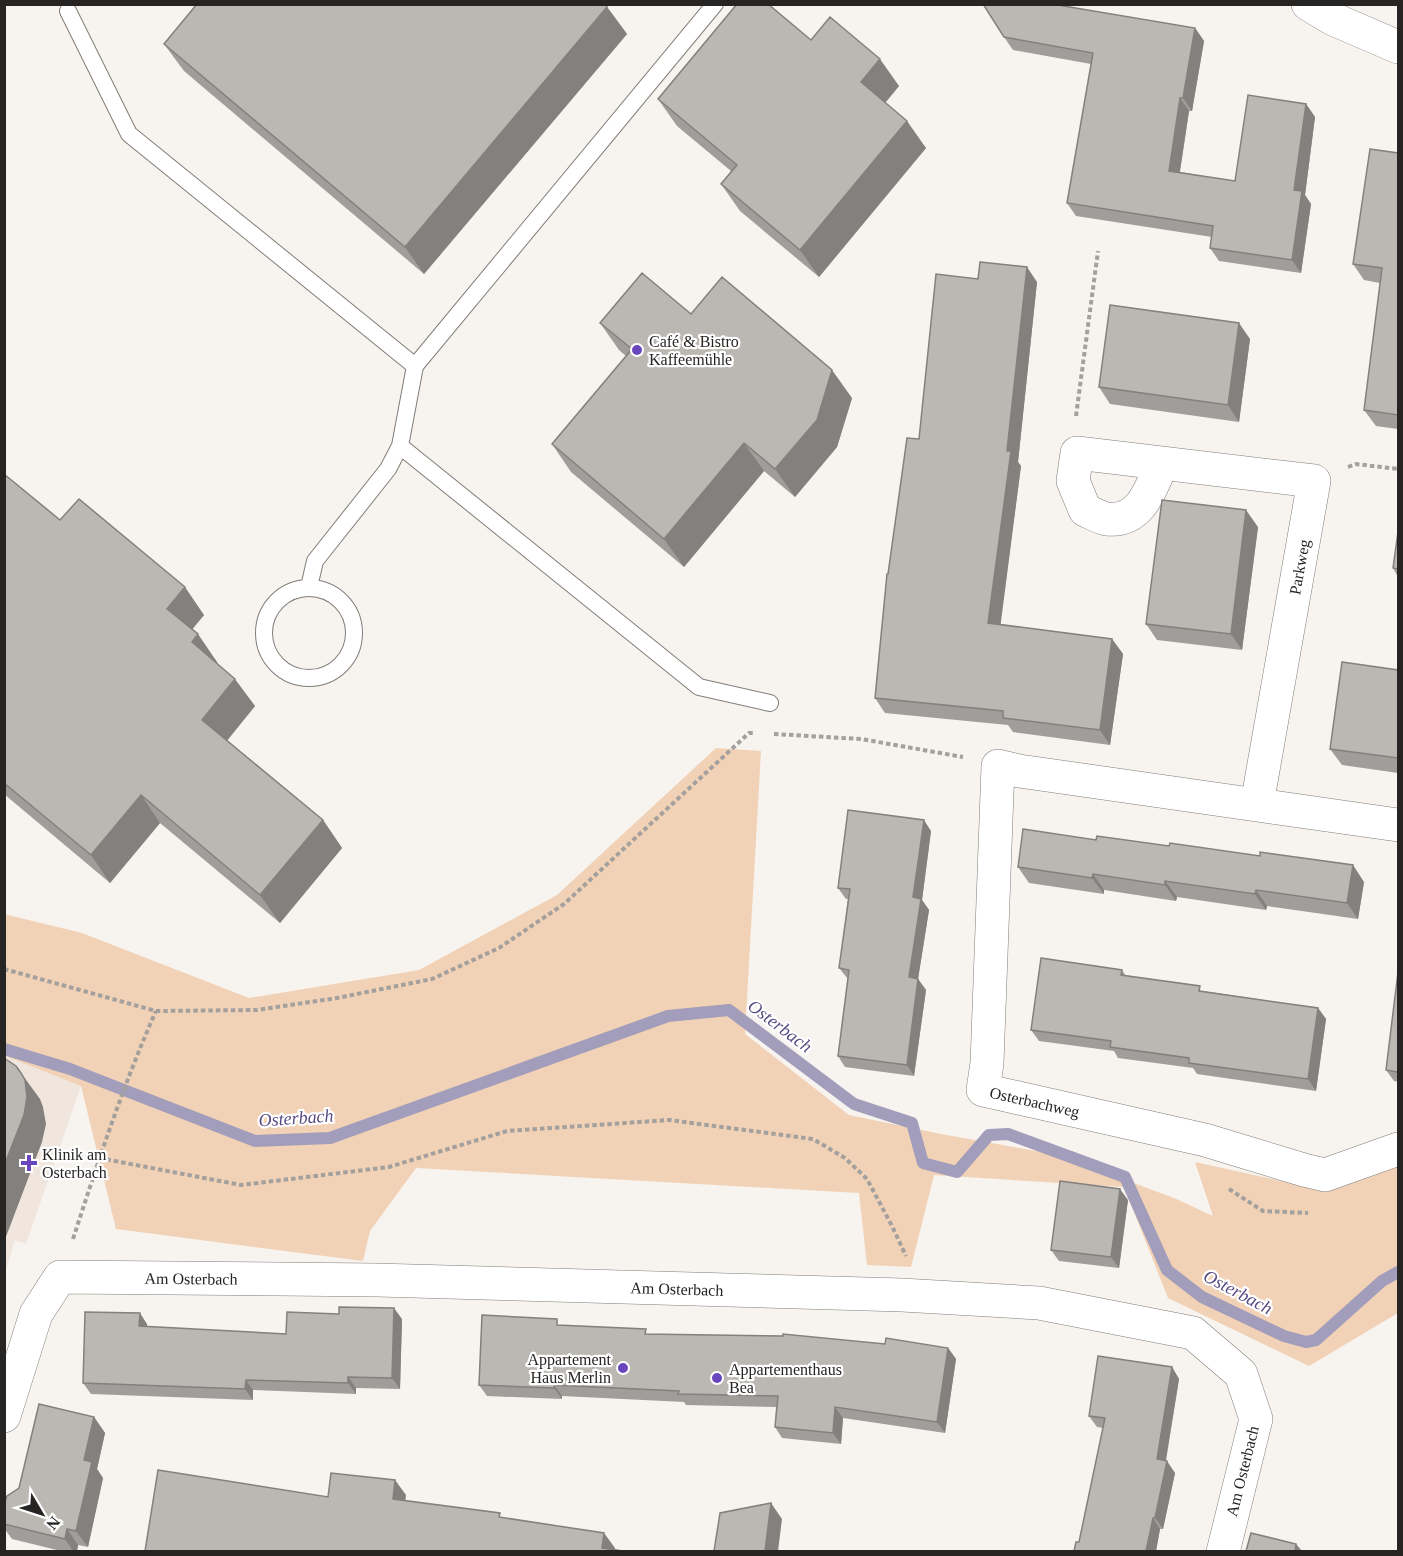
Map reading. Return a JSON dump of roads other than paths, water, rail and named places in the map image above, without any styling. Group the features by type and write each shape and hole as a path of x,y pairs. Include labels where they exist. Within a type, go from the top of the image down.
{"street":[{"path":"1308,4 1333,19 1398,48"},
{"path":"1077,453 1162,463 1140,509 1123,519 1105,519 1085,510 1073,481 1077,453"},
{"name":"Parkweg","path":"1162,463 1314,481 1257,804"},
{"name":"Osterbachweg","path":"1257,804 1030,773 998,766 987,1063 982,1090 1204,1140 1304,1170 1325,1174 1398,1149"},
{"path":"1257,804 1398,825"},
{"name":"Am Osterbach","path":"4,1416 36,1314 60,1277 377,1280 902,1295 1039,1303 1193,1333 1241,1374 1256,1419 1223,1551"}],"lane":[{"path":"309,587 315,561 388,469 400,446 415,366 715,4"},
{"path":"68,10 129,134 415,366"},
{"path":"400,446 699,687 770,703"},
{"path":"309,587 324,590 335,596 352,618 355,633 352,648 333,672 319,677 304,678 289,674 277,665 268,652 264,638 265,623 271,608 281,597 295,590 309,587"}],"waterway":[{"name":"Osterbach","path":"4,1049 70,1069 255,1141 330,1138 668,1016 729,1010 854,1104 912,1123 923,1163 957,1172 989,1135 1008,1134 1125,1177 1167,1270 1202,1297 1284,1336 1306,1342 1316,1340 1382,1281 1398,1272"}],"place":[{"name":"Café & Bistro Kaffeemühle","path":"637,350"},
{"name":"Klinik am Osterbach","path":"29,1163"},
{"name":"Appartement Haus Merlin","path":"623,1368"},
{"name":"Appartementhaus Bea","path":"717,1378"}]}
